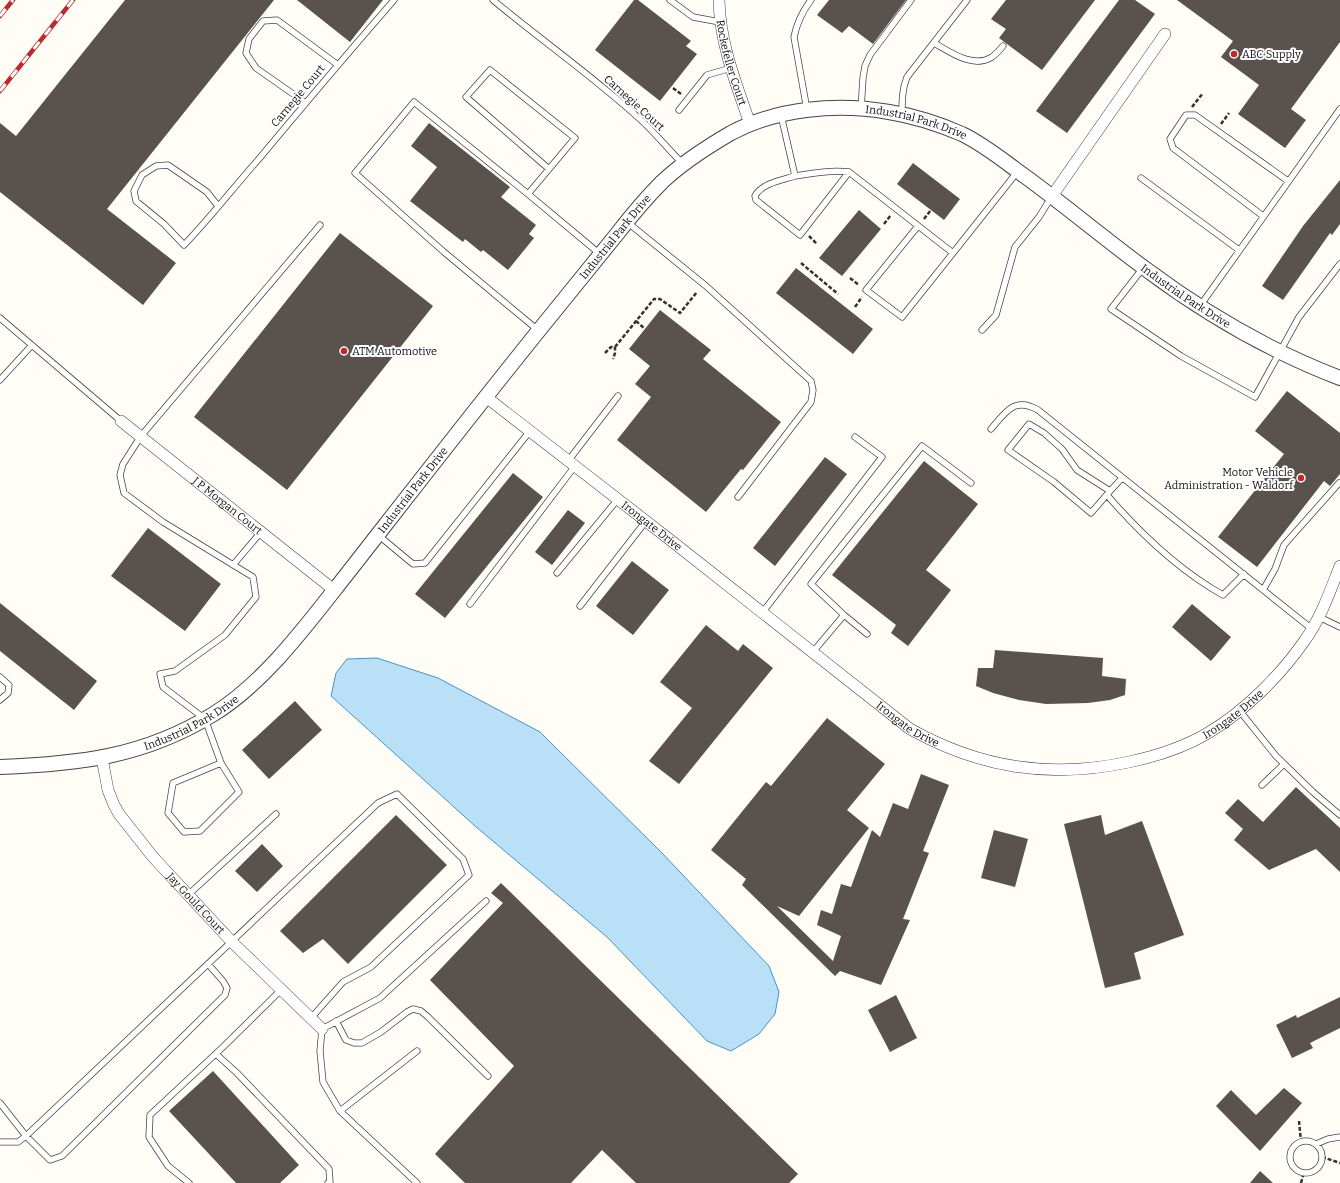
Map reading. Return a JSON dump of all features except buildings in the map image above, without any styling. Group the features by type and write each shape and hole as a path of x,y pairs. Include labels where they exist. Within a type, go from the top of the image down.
{"street":[{"name":"Rockefeller Court","path":"719,0 720,22 726,54 750,124"},
{"path":"1052,196 1164,34"},
{"name":"Industrial Park Drive","path":"0,767 67,763 130,752 185,730 216,713 240,694 263,674 306,625 486,397 627,222 660,184 684,164 730,134 750,124 781,115 824,109 861,109 902,115 939,125 963,135 986,148 1018,171 1144,268 1216,317 1281,351 1340,378"},
{"name":"Irongate Drive","path":"486,397 618,499 910,730 950,749 989,762 1049,770 1076,770 1117,765 1145,759 1171,751 1208,733 1239,710 1269,684 1297,650 1319,617 1340,566"},
{"name":"J P Morgan Court","path":"121,421 334,590"},
{"name":"Jay Gould Court","path":"102,758 108,790 114,805 119,814 153,857 232,942 322,1029"}],"lane":[{"name":"Carnegie Court","path":"218,206 207,192 168,166 156,166 142,175 134,191 136,201 164,224 184,245 218,206 394,0"},
{"name":"Carnegie Court","path":"493,0 536,36 603,87 641,121 684,164"},
{"path":"670,0 693,17 720,22"},
{"path":"807,111 794,37 796,26 802,12 811,0"},
{"path":"861,109 863,78 865,66 870,55 912,0"},
{"path":"902,115 902,96 907,77 967,0"},
{"path":"306,103 256,68 246,53 249,39 262,21 277,20 338,65"},
{"path":"934,42 962,58 977,61 986,60 993,56 1003,46"},
{"path":"679,110 707,75 731,68"},
{"path":"528,194 549,169 574,138 490,70 466,97 549,169"},
{"path":"539,331 444,252 355,173 414,102 601,254"},
{"path":"1199,306 1340,109"},
{"path":"781,115 795,176"},
{"path":"1263,216 1173,148 1170,139 1186,116 1195,116 1288,181"},
{"path":"918,226 866,290 902,317 1018,171"},
{"path":"850,172 800,235 756,200 755,196 757,192 770,184 795,176 816,172 850,172 953,254"},
{"path":"1141,178 1239,250"},
{"path":"982,330 996,315 1015,247 1039,217 1052,196"},
{"path":"627,222 706,286 811,381 813,390 811,402 738,497"},
{"path":"221,763 173,783 168,813 184,832 200,831 239,792 221,763 205,719 163,686 160,674 175,671 225,635 256,597 253,577 162,522 124,493 120,475 123,464 141,436 320,225"},
{"path":"1144,268 1111,309 1181,356 1255,398 1299,317 1340,264"},
{"path":"0,318 121,421"},
{"path":"0,380 32,345"},
{"path":"470,604 572,463 618,396"},
{"path":"991,429 1007,411 1015,405 1030,405 1312,629"},
{"path":"1122,478 1108,493 1091,513 1054,482 1008,450 1029,424 1044,433 1062,448 1078,470 1108,493 1123,514 1177,563 1210,587 1223,595 1244,574"},
{"path":"378,534 413,564 425,562 530,431"},
{"path":"762,613 882,457 855,436"},
{"path":"867,634 811,584 922,446 971,483"},
{"path":"1263,590 1275,569 1284,545 1339,483"},
{"path":"557,573 618,499"},
{"path":"580,606 646,521"},
{"path":"233,565 261,532"},
{"path":"812,653 844,615"},
{"path":"1319,617 1340,627"},
{"path":"0,677 9,685 8,693 0,700"},
{"path":"1239,710 1276,756 1313,792 1340,815"},
{"path":"1262,785 1284,764"},
{"path":"0,1142 18,1142 26,1136 378,803 396,794 463,859 469,875 371,967 343,982 311,1018"},
{"path":"188,895 276,814"},
{"path":"417,1183 340,1112 323,1082 320,1050 322,1029 380,998 486,900"},
{"path":"0,1103 26,1136 50,1160 62,1156 225,995 227,988 223,981 208,964"},
{"path":"189,1183 168,1166 149,1137 150,1115 216,1054 281,990"},
{"path":"336,1021 346,1040 354,1043 362,1043 381,1032 413,1009 427,1016 488,1076"},
{"path":"340,1112 417,1051"},
{"path":"216,1054 237,1073 329,1169 330,1182 328,1183"},
{"path":"1316,1144 1328,1139 1340,1137"},
{"path":"1301,1142 1311,1142 1316,1144 1322,1157 1321,1162 1314,1170 1304,1172 1295,1168 1290,1158 1293,1148 1301,1142"}],"path":[{"path":"1186,116 1203,93"},
{"path":"923,219 931,210"},
{"path":"802,263 838,294"},
{"path":"605,353 611,347 615,347 654,298 660,298 680,313 697,292"},
{"path":"636,321 645,329"},
{"path":"613,359 615,347"},
{"path":"1299,1121 1301,1142"},
{"path":"1322,1157 1340,1163"},
{"path":"1301,1183 1304,1172"}],"water":[{"path":"377,658 438,678 540,732 663,854 769,966 779,992 775,1014 759,1034 731,1051 707,1041 607,937 475,826 331,696 336,673 347,659"}],"railway":[{"path":"0,16 13,0"},
{"path":"0,91 73,0"}],"place":[{"name":"ABC Supply","path":"1234,54"},
{"name":"ATM Automotive","path":"344,351"},
{"name":"Motor Vehicle Administration - Waldorf","path":"1301,478"}]}
